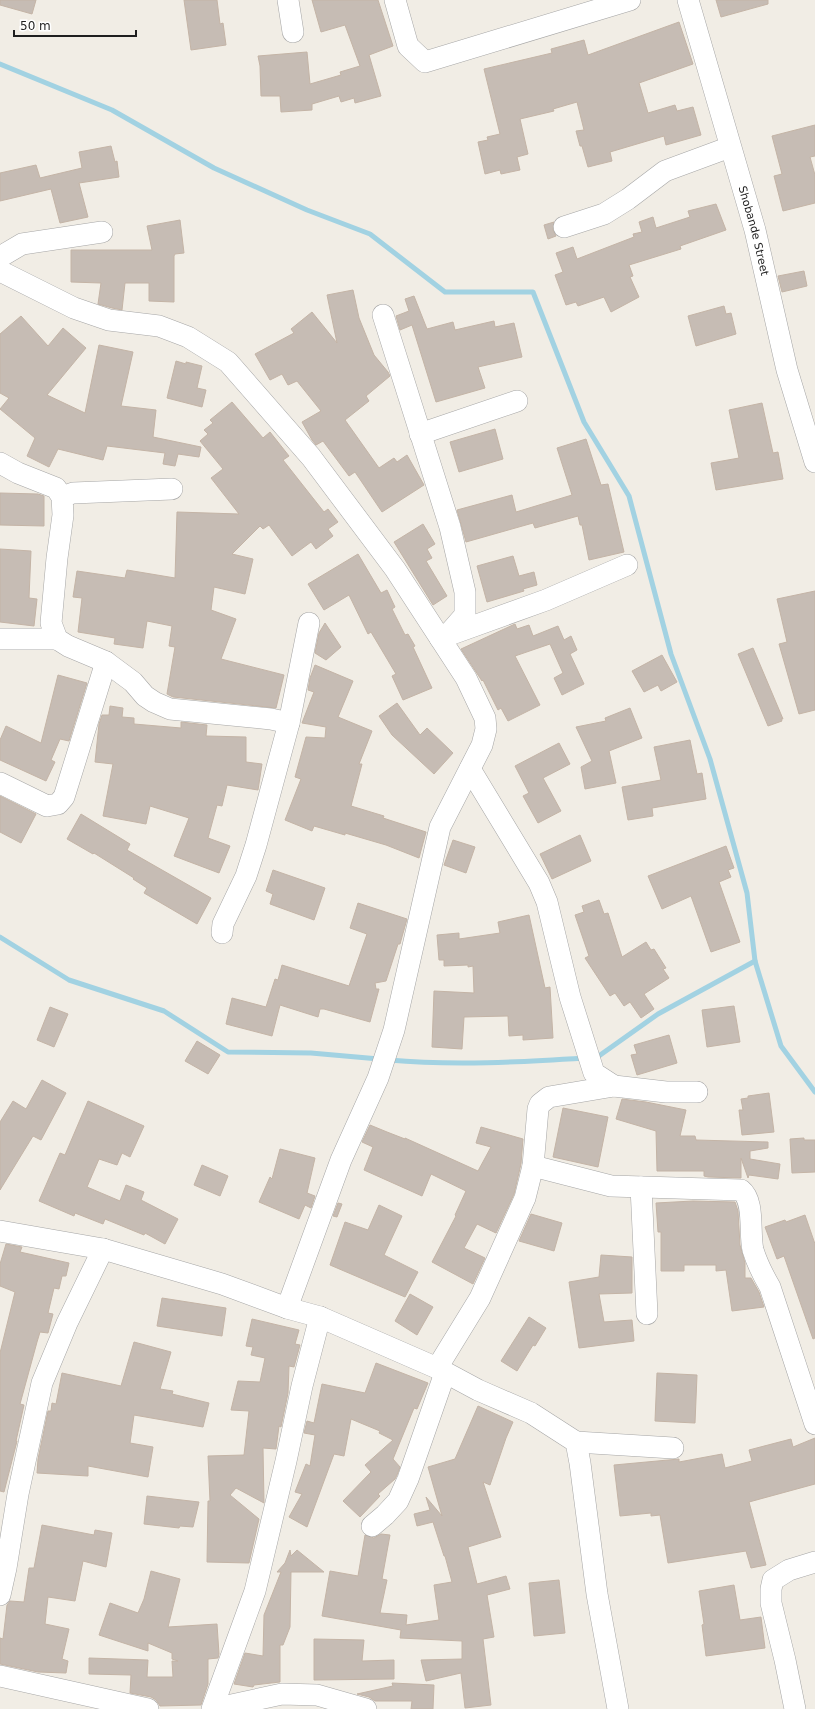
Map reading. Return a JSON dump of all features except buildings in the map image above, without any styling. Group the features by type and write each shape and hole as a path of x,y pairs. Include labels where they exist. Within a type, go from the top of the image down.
{"street":[{"path":"288,0 294,32"},
{"path":"395,0 408,46 425,62 630,0"},
{"name":"Shobande Street","path":"688,0 755,230 788,370 815,462"},
{"path":"564,227 604,214 628,199 665,171 730,147"},
{"path":"0,257 22,244 102,232"},
{"path":"0,271 74,308 109,320 159,326 188,337 228,362 272,414 312,457 395,569 466,678 485,718 486,729 482,744 440,827 394,1030 378,1078 341,1160 287,1308"},
{"path":"383,315 450,527 465,592 465,615 451,631 440,638"},
{"path":"420,434 518,401"},
{"path":"0,463 18,473 56,488 62,496 63,516 57,558 51,623 57,638 68,646 106,662 133,682 145,696 170,709 271,719 289,723"},
{"path":"62,496 73,493 172,489"},
{"path":"440,638 546,600 627,565"},
{"path":"222,933 223,924 246,876 256,845 289,723 309,623"},
{"path":"0,639 57,638"},
{"path":"0,783 47,806 58,804 64,797 106,662"},
{"path":"470,769 539,884 547,902 570,997 594,1073 614,1086"},
{"path":"372,1526 385,1516 398,1501 408,1479 441,1371 480,1298 525,1198 533,1166 538,1109 540,1104 549,1097 614,1086 666,1092 697,1092"},
{"path":"533,1166 611,1186 741,1190 746,1194 749,1201 753,1248 760,1271 770,1287 815,1424"},
{"path":"641,1187 647,1314"},
{"path":"0,1231 103,1249 222,1284 287,1308 320,1317 531,1413 576,1442 673,1448"},
{"path":"0,1595 18,1494 42,1383 67,1323 103,1249"},
{"path":"213,1709 255,1591 302,1386 320,1317"},
{"path":"576,1442 597,1594 618,1709"},
{"path":"796,1709 771,1603 770,1588 773,1580 789,1570 815,1562"},
{"path":"0,1676 148,1709"},
{"path":"213,1709 282,1694 316,1695 366,1709"}],"waterway":[{"path":"0,64 112,110 214,168 307,210 370,234 445,292 533,292 584,422 629,496 671,654 710,759 747,893 755,961 781,1046 815,1092"},
{"path":"0,937 69,980 164,1011 228,1052 311,1053 379,1059"},
{"path":"593,1058 596,1058 658,1014 755,961"},
{"path":"389,1060 463,1063 585,1058"}]}
